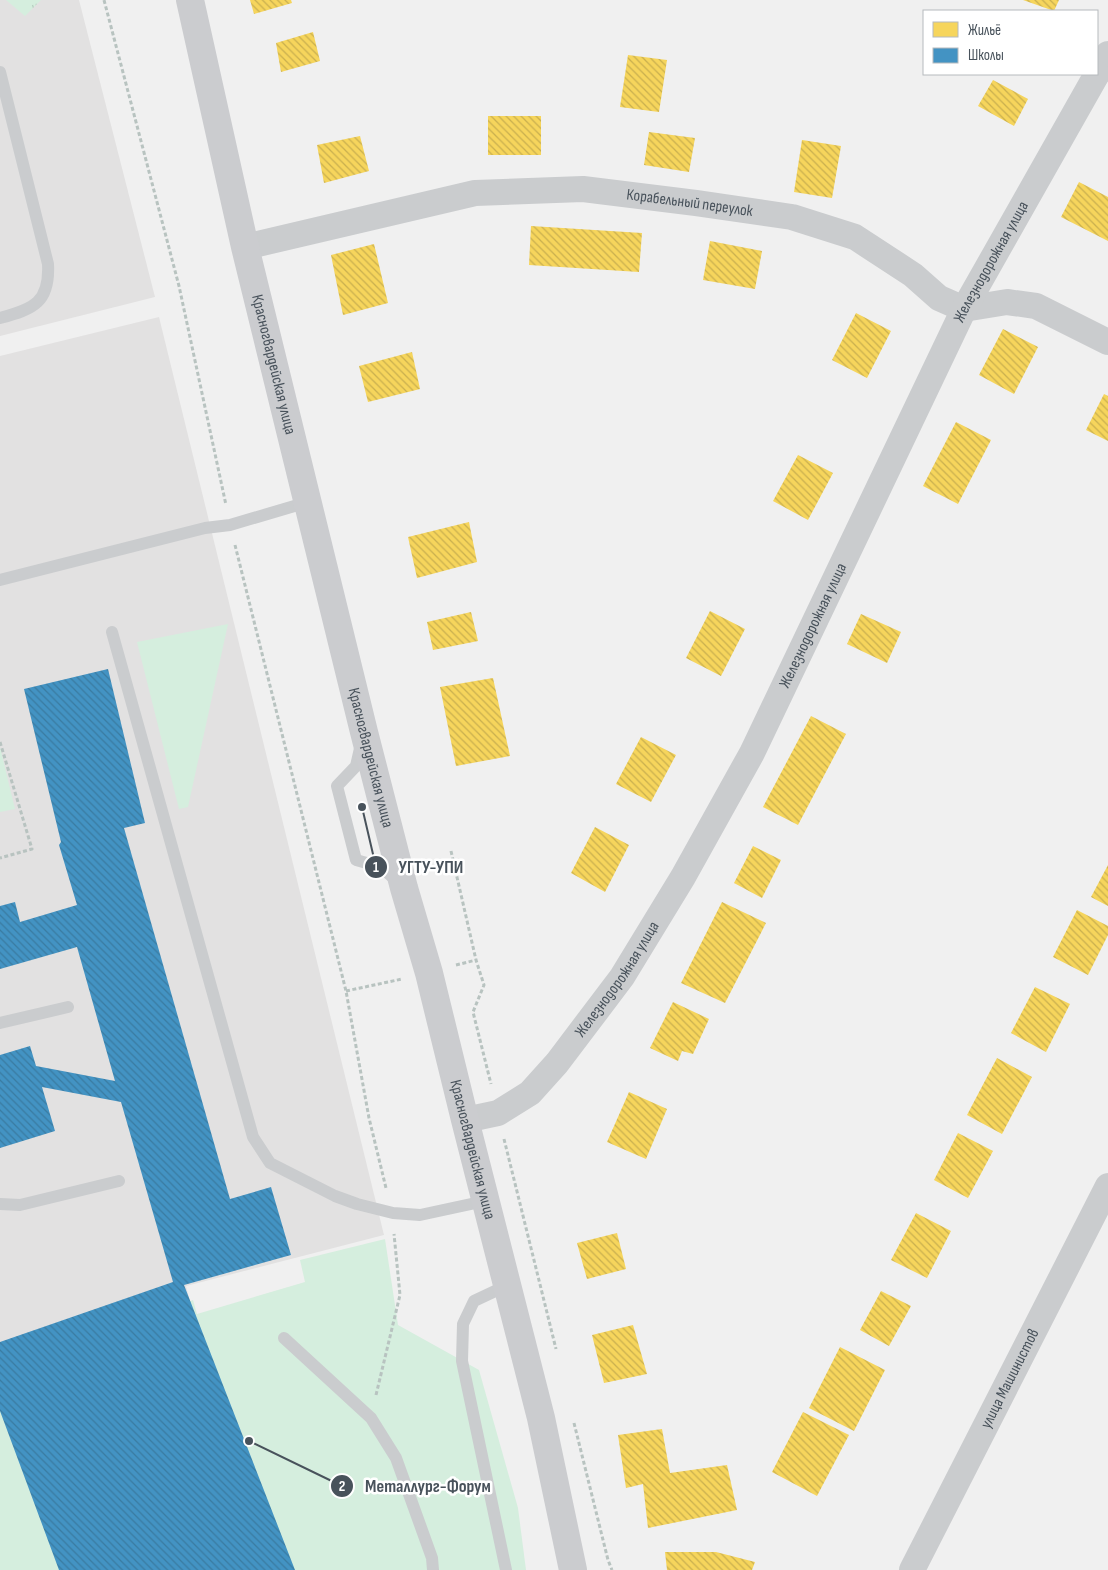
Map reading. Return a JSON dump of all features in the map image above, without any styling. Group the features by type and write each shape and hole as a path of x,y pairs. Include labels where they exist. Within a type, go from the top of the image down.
{"main road":[{"name":"Красногвардейская улица","path":"190,0 245,247 364,732 404,888 429,972 541,1418 573,1570"}],"street":[{"name":"Железнодорожная улица","path":"1098,72 1108,54"},
{"name":"Железнодорожная улица","path":"465,1120 498,1113 530,1093 557,1063 622,977 683,877 752,753 964,309 1096,75"},
{"name":"Корабельный переулок","path":"245,247 475,192 583,189 792,217 837,231 855,237 913,275 939,298 964,309"},
{"path":"964,309 1007,302 1036,306 1108,342"},
{"name":"улица Машинистов","path":"912,1570 1108,1186"}],"lane":[{"path":"0,72 48,264 49,280 45,293 34,305 20,313 0,318"},
{"path":"0,580 205,528 230,525 308,502"},
{"path":"112,632 253,1136 270,1163 335,1196 392,1213 420,1215 485,1201"},
{"path":"364,732 356,766 337,786 346,826 356,860 381,867 404,888"},
{"path":"0,1023 68,1007"},
{"path":"0,1204 20,1205 119,1181"},
{"path":"506,1570 462,1361 463,1324 474,1301 508,1285"},
{"path":"284,1338 371,1418 396,1458 432,1558 432,1570"}],"path":[{"path":"104,0 179,286 230,525 346,991"},
{"path":"0,742 32,849 0,858"},
{"path":"451,851 476,960 484,985 473,1012 556,1350"},
{"path":"573,1417 612,1570"}],"shaded area":[{"path":"0,0 79,0 155,297 0,336"},
{"path":"159,317 384,1235 186,1286 189,1298 0,1370 0,356"}],"green space":[{"path":"6,0 41,0 25,16"},
{"path":"228,624 188,807 179,809 137,642"},
{"path":"0,747 15,809 0,812"},
{"path":"385,1239 398,1325 479,1370 518,1508 526,1570 0,1570 0,1373 193,1300 197,1314 305,1282 300,1260"}],"building: Жильё":[{"path":"250,0 291,0 292,3 254,14"},
{"path":"1023,0 1059,0 1054,10"},
{"path":"313,32 320,61 281,72 276,43"},
{"path":"628,55 667,60 659,112 620,107"},
{"path":"993,80 1028,99 1014,126 978,106"},
{"path":"488,116 541,116 541,155 488,155"},
{"path":"649,132 695,138 689,172 644,165"},
{"path":"360,136 369,171 324,183 317,145"},
{"path":"802,140 841,146 832,198 794,192"},
{"path":"1079,182 1108,197 1108,241 1061,217"},
{"path":"531,226 642,233 639,272 529,265"},
{"path":"710,241 762,251 755,289 703,280"},
{"path":"374,244 388,303 343,315 331,255"},
{"path":"856,313 891,331 867,378 832,360"},
{"path":"1003,329 1038,347 1014,394 979,375"},
{"path":"412,352 420,389 368,402 359,366"},
{"path":"1104,394 1108,396 1108,441 1086,430"},
{"path":"956,422 991,440 958,504 923,486"},
{"path":"798,455 833,473 808,520 773,501"},
{"path":"469,522 477,562 417,578 408,537"},
{"path":"710,611 745,629 721,676 686,658"},
{"path":"471,612 478,641 433,650 427,622"},
{"path":"861,614 901,632 887,663 847,644"},
{"path":"493,678 510,756 456,766 440,687"},
{"path":"811,716 846,734 798,825 763,807"},
{"path":"641,737 676,755 651,802 616,784"},
{"path":"595,827 629,845 605,892 571,873"},
{"path":"753,846 781,860 762,898 734,883"},
{"path":"1108,865 1108,906 1091,897"},
{"path":"722,902 766,923 725,1003 681,983"},
{"path":"1077,910 1108,926 1108,935 1088,975 1053,957"},
{"path":"1035,987 1070,1004 1046,1052 1011,1033"},
{"path":"673,1002 709,1019 693,1054 682,1051 678,1061 650,1048"},
{"path":"997,1058 1032,1077 1002,1134 967,1115"},
{"path":"629,1092 667,1109 646,1159 607,1142"},
{"path":"958,1133 993,1151 968,1198 934,1180"},
{"path":"916,1213 951,1231 927,1278 891,1260"},
{"path":"617,1233 626,1269 587,1279 577,1243"},
{"path":"881,1291 911,1306 889,1346 860,1330"},
{"path":"633,1325 647,1374 604,1383 592,1335"},
{"path":"840,1347 885,1370 854,1431 809,1408"},
{"path":"803,1412 849,1435 817,1496 772,1472"},
{"path":"662,1429 670,1473 727,1465 737,1510 648,1528 643,1484 626,1488 618,1435"},
{"path":"665,1552 716,1552 755,1562 752,1570 667,1570"}],"building: Школы":[{"path":"108,669 145,823 124,828 230,1199 271,1187 291,1255 184,1285 295,1570 59,1570 0,1411 0,1342 173,1282 121,1102 42,1087 55,1131 0,1148 0,1055 30,1046 36,1066 115,1081 77,947 0,969 0,906 15,902 20,922 77,905 59,845 61,842 24,689"}],"place":[{"name":"УГТУ-УПИ","path":"362,807"},
{"name":"Металлург-Форум","path":"249,1441"}]}
